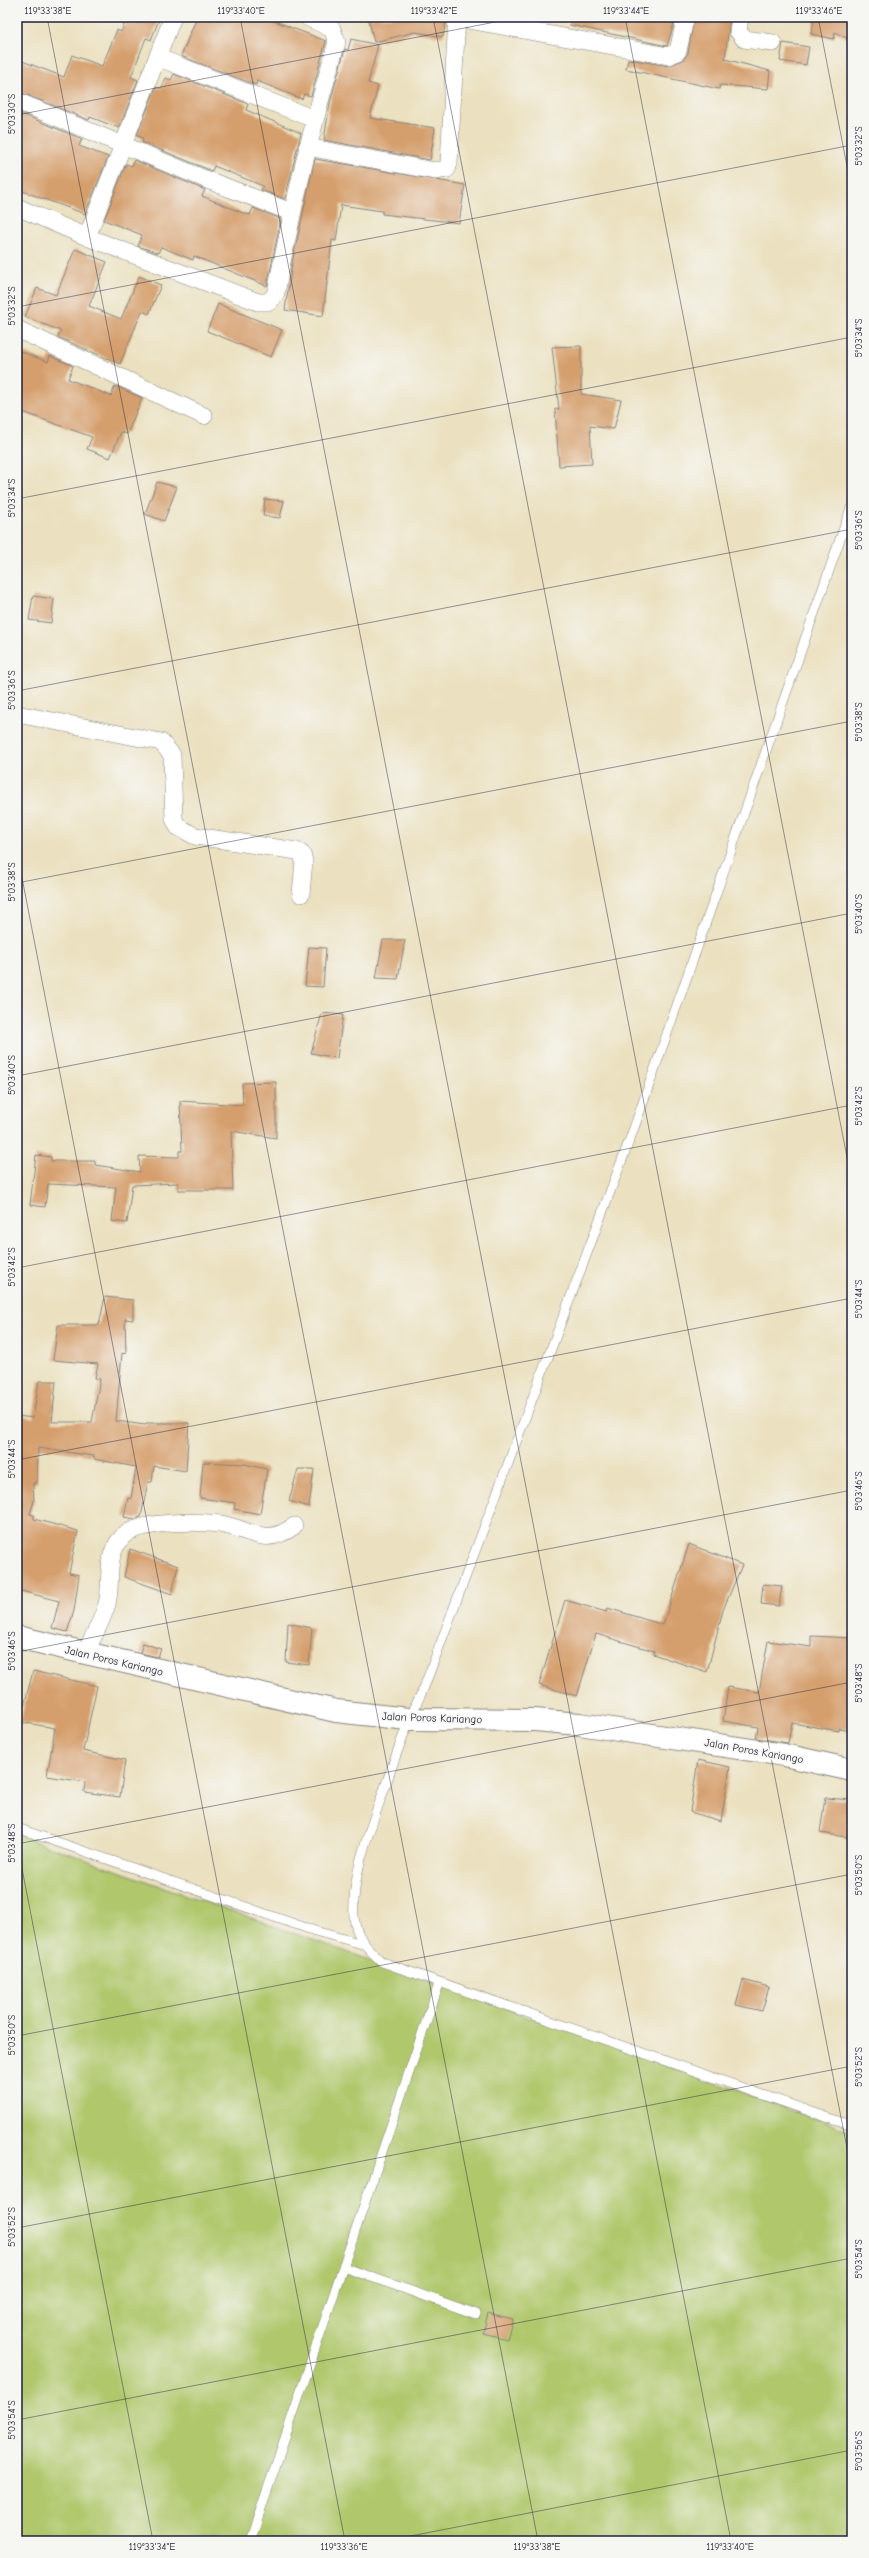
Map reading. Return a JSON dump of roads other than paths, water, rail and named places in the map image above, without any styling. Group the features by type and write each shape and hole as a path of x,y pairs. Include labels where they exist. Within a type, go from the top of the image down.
{"main road":[{"name":"Jalan Poros Kariango","path":"17,1638 336,1711 408,1719 535,1720 579,1724 784,1756 852,1770"}],"street":[{"path":"88,237 173,17"},
{"path":"17,207 88,237 258,302 266,302 272,299 276,293 291,212 307,147 337,38 332,29 307,17"},
{"path":"307,147 435,171 447,169 449,163 457,17 669,56 678,51 686,20"},
{"path":"740,17 738,31 744,39 773,43"},
{"path":"157,56 314,119"},
{"path":"17,100 124,146 291,212"},
{"path":"17,329 204,416"},
{"path":"17,714 161,742 172,755 174,819 178,827 195,836 297,851 302,854 304,861 300,894"},
{"path":"85,1653 107,1604 110,1589 111,1566 116,1546 126,1533 160,1524 220,1524 262,1537 280,1536 294,1526"}],"lane":[{"path":"362,1944 354,1918 356,1885 369,1832 408,1719 423,1690 634,1128 852,505"},
{"path":"17,1828 269,1916 362,1944 382,1962 438,1984 852,2126"},
{"path":"250,2541 438,1984"},
{"path":"343,2267 476,2314"}]}
